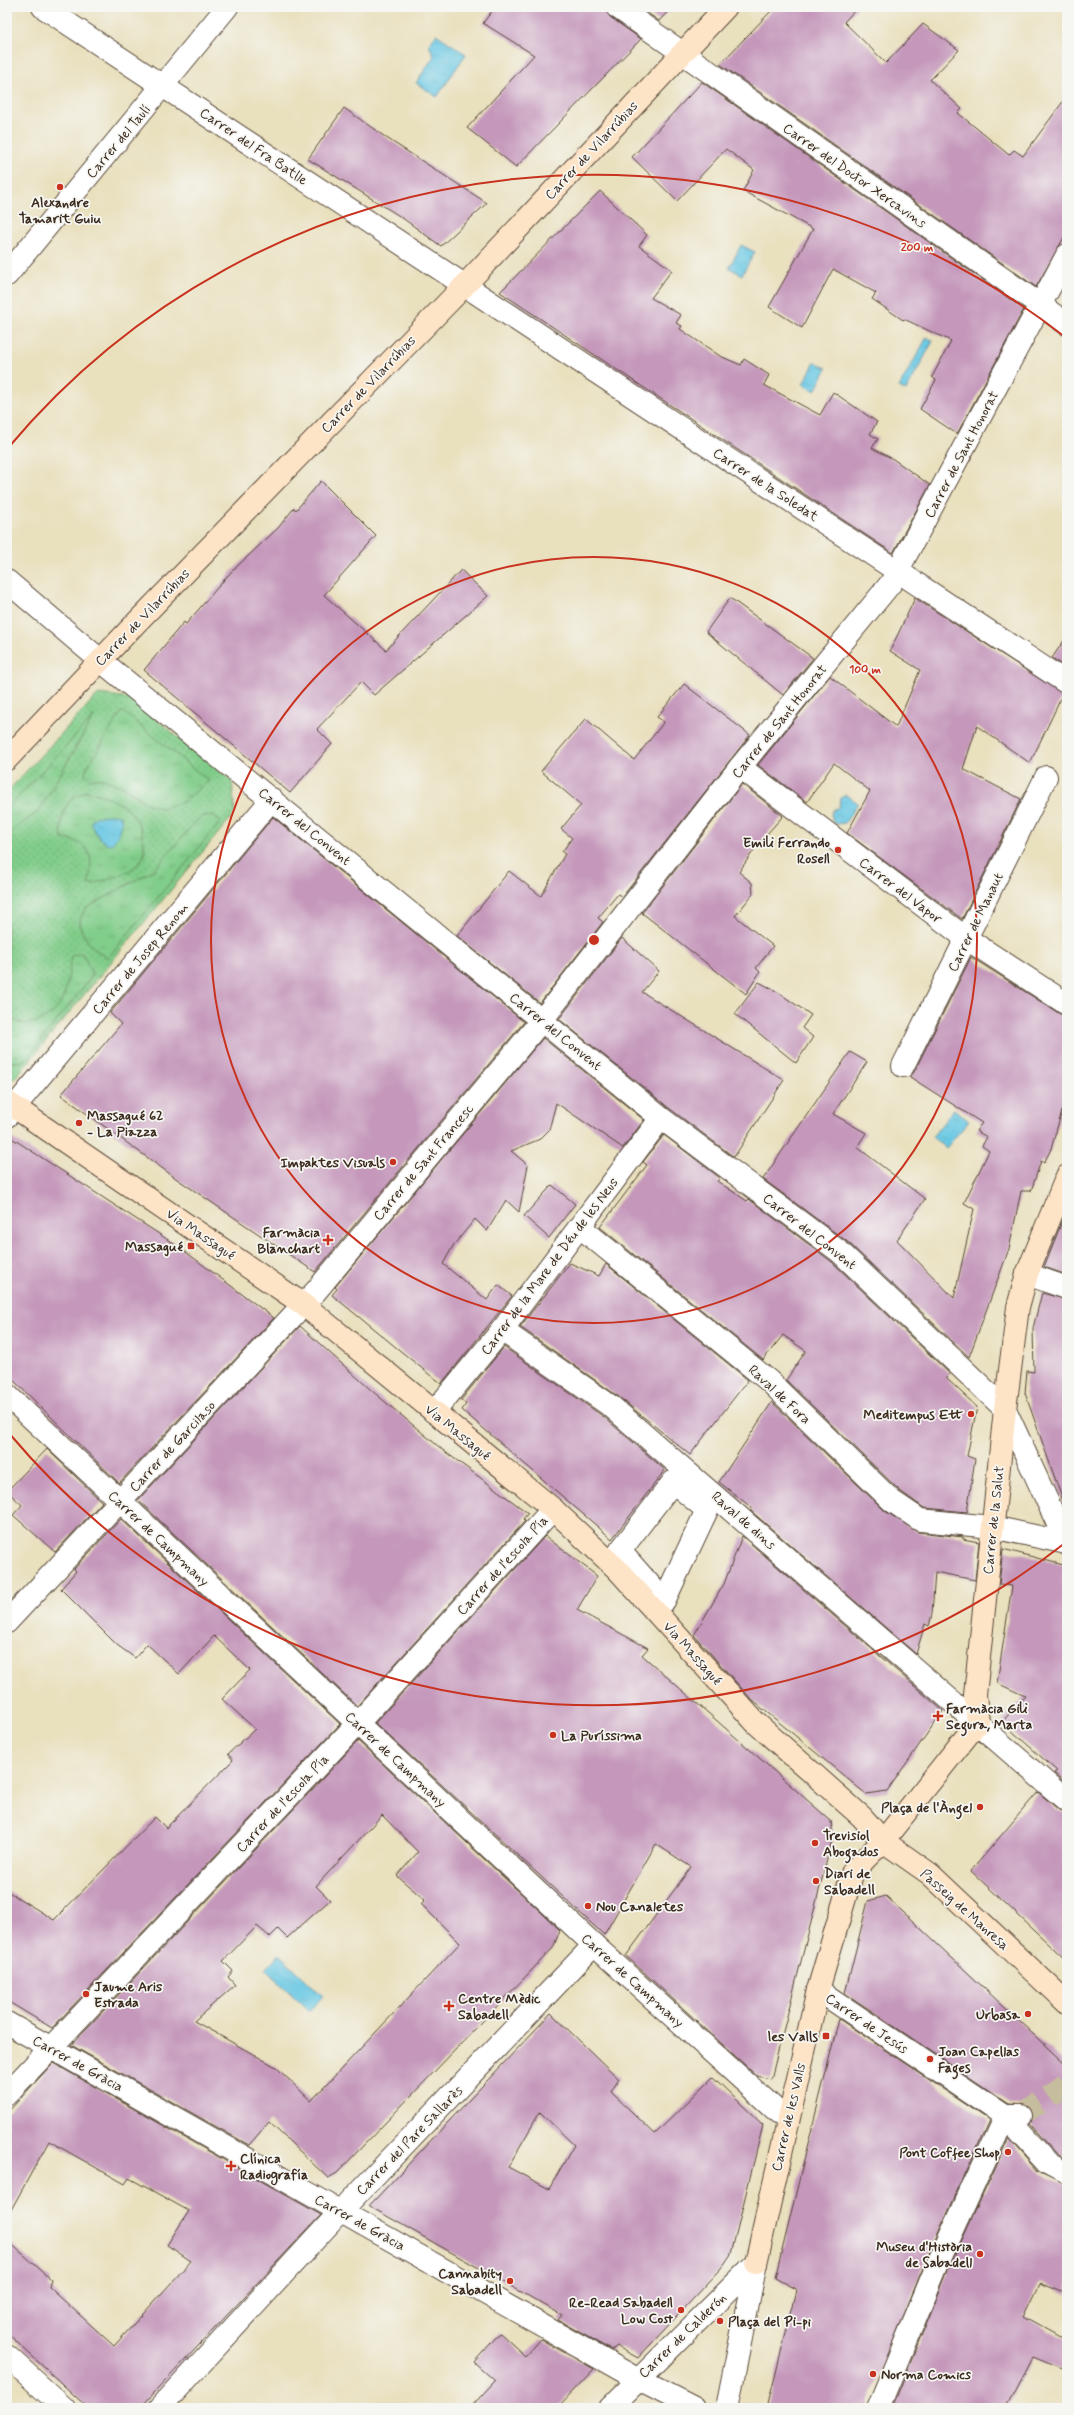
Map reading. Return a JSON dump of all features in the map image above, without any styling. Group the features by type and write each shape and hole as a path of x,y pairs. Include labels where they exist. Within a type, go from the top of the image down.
{"street":[{"name":"Carrer del Fra Batlle","path":"43,7 464,286"},
{"name":"Carrer del Taulí","path":"7,275 227,7"},
{"name":"Carrer del Doctor Xercavins","path":"617,7 683,52 1067,324"},
{"name":"Carrer de Vilarrúbias","path":"7,759 100,660 464,286 726,7"},
{"name":"Carrer de Sant Honorat","path":"542,1020 740,768 891,584 1067,255"},
{"name":"Carrer de la Soledat","path":"464,286 899,570 1067,683"},
{"name":"Carrer del Convent","path":"7,581 100,660 662,1118 840,1252 1005,1409"},
{"name":"Carrer del Vapor","path":"740,768 967,939 1067,1004"},
{"name":"Carrer de Manaut","path":"903,1066 1046,777"},
{"name":"Carrer de Josep Renom","path":"10,1108 272,799"},
{"name":"Carrer de Sant Francesc","path":"304,1304 542,1020"},
{"name":"Via Massagué","path":"10,1108 304,1304 553,1509 618,1569 756,1723 862,1817"},
{"name":"Carrer de la Mare de Déu de les Neus","path":"434,1412 502,1330 662,1118"},
{"name":"Carrer de la Salut","path":"978,1722 975,1694 1005,1409 1018,1307 1027,1274 1067,1176"},
{"name":"Raval de Fora","path":"580,1227 769,1381 892,1501 920,1520 992,1527 1067,1544"},
{"path":"1027,1274 1067,1288"},
{"name":"Carrer de Garcilaso","path":"7,1622 120,1503 304,1304"},
{"name":"Raval de dins","path":"502,1330 612,1407 978,1722 1067,1801"},
{"name":"Carrer de Campmany","path":"7,1396 594,1945 787,2120"},
{"path":"1005,1409 1067,1544"},
{"path":"673,1482 708,1510 664,1601 620,1551 673,1482"},
{"name":"Carrer de l'escola Pía","path":"7,2094 358,1723 553,1509"},
{"path":"883,1841 978,1722"},
{"name":"Passeig de Manresa","path":"862,1817 883,1841 930,1874 1067,2003"},
{"name":"Carrer de les Valls","path":"728,2408 756,2263 787,2120 818,1990 853,1871 883,1841"},
{"name":"Carrer del Pare Sallarès","path":"160,2408 341,2211 594,1945"},
{"name":"Carrer de Jesús","path":"818,1990 1013,2116 1048,2163 1067,2173"},
{"name":"Carrer de Gràcia","path":"7,2023 637,2379 694,2408"},
{"path":"878,2408 938,2263 1013,2116"},
{"name":"Carrer de Calderón","path":"610,2408 637,2379 756,2263"},
{"path":"7,2356 64,2408"}],"green space":[{"path":"98,694 130,698 232,781 235,813 15,1078 7,1082 7,1062 21,1062 30,1055 93,975 82,953 71,956 68,981 63,999 49,1016 35,1022 20,1023 7,1015 7,835 39,811 94,716 7,809 7,792","holes":["122,711 209,781 181,803 160,808 146,803 121,786 104,779 89,779 85,775 86,769","87,791 116,801 124,806 137,821 144,843 144,855 140,862 128,872 88,885 91,868 89,853 80,844 62,839 61,831 65,809 73,798","212,815 221,821 108,958 98,952 85,938 80,927 80,921 85,909 155,869 195,822 202,816"]},
{"path":"122,710 209,781 181,803 160,808 146,803 132,792 104,779 89,779 85,775 86,769"},
{"path":"95,714 39,811 7,835 7,809"},
{"path":"87,791 107,797 124,806 137,821 144,843 144,855 135,867 120,876 88,885 72,840 62,839 61,831 65,809 73,798"},
{"path":"212,815 222,821 108,958 98,952 85,938 80,927 80,921 85,909 155,869 195,822 202,816"},
{"path":"82,953 93,975 30,1055 21,1062 7,1062 7,1015 19,1023 26,1024 38,1021 50,1014 56,1009 70,965 70,956"}],"water":[{"path":"436,34 466,54 437,97 416,83 434,56 429,45"},
{"path":"741,245 755,252 742,275 729,268"},
{"path":"927,337 933,341 906,391 899,387"},
{"path":"815,362 827,368 815,391 803,384"},
{"path":"846,795 858,803 845,823 837,824 833,822 831,814 833,810 839,807 840,798"},
{"path":"115,814 120,816 122,821 117,837 112,844 109,844 99,837 91,822 95,817"},
{"path":"954,1109 969,1121 946,1148 932,1137"},
{"path":"279,1954 323,1996 309,2011 265,1969"}],"building":[{"path":"495,7 605,7 610,17 641,39 516,167 467,128 534,55 483,23"},
{"path":"639,7 672,7 659,21"},
{"path":"775,7 858,7 844,22 886,63 923,24 959,50 930,80 962,109 958,113 1009,155 1014,150 1023,156 1067,96 1067,232 1036,287 720,64"},
{"path":"702,82 1024,309 957,434 920,409 936,380 932,377 951,341 904,319 903,320 872,299 876,293 833,269 802,328 769,307 813,229 743,191 754,170 726,149 677,201 632,157"},
{"path":"344,108 388,139 487,203 441,246 401,217 308,159"},
{"path":"600,191 647,235 639,246 672,270 651,298 681,315 676,323 682,326 680,329 720,356 741,365 744,359 769,375 764,385 820,415 833,392 877,422 870,434 878,439 872,448 893,459 930,485 893,553 500,292"},
{"path":"321,481 376,536 324,595 386,650 461,570 488,596 374,695 361,682 317,729 332,744 290,793 144,670 184,622 186,624 231,572 278,528 294,508 296,510"},
{"path":"730,598 813,658 783,695 706,632"},
{"path":"915,598 1063,694 1030,763 977,726 963,769 1021,799 962,919 847,833 870,791 834,763 807,802 758,765 830,676 896,727 920,670 890,651"},
{"path":"1067,636 1067,668 1052,658"},
{"path":"684,684 750,735 622,897 618,894 598,918 603,922 540,1003 457,936 509,871 541,896 565,854 562,852 572,838 561,829 581,805 541,771 586,719 634,760 664,722 657,717"},
{"path":"742,784 783,816 758,844 739,872 752,883 753,894 735,916 773,946 756,968 760,972 746,994 642,913"},
{"path":"273,817 524,1022 315,1272 177,1179 61,1095 121,1024 110,1013"},
{"path":"622,938 659,971 642,992 784,1080 734,1157 669,1108 559,1019"},
{"path":"971,957 1060,1014 1067,1016 1067,1094 1051,1149 1044,1163 1041,1161 1031,1191 1021,1191 1009,1249 969,1357 849,1243 763,1179 850,1052 867,1062 833,1114 866,1133 857,1147 925,1199 897,1240 954,1298 974,1209 964,1203 989,1151 982,1146 987,1137 976,1131 982,1123 910,1077 914,1072"},
{"path":"759,982 776,991 811,1015 802,1028 813,1037 796,1063 735,1014"},
{"path":"543,1038 644,1120 623,1148 556,1103 549,1130 540,1139 511,1151 528,1165 519,1212 506,1200 487,1231 475,1219 453,1246 443,1264 487,1300 498,1285 512,1296 441,1384 332,1295 337,1289 335,1287"},
{"path":"7,1135 179,1247 274,1318 119,1483 7,1374"},
{"path":"664,1135 720,1178 717,1181 747,1201 749,1199 832,1262 950,1374 946,1378 977,1407 967,1456 975,1459 967,1512 924,1508 900,1491 786,1380 806,1351 783,1335 763,1360 600,1227 647,1165 643,1162"},
{"path":"552,1185 575,1204 549,1238 524,1216"},
{"path":"1067,1209 1067,1275 1044,1267"},
{"path":"570,1263 599,1276 606,1264 748,1380 690,1455 619,1397 520,1327"},
{"path":"1042,1293 1067,1300 1067,1504 1064,1504 1025,1393 1027,1371 1034,1372 1033,1328"},
{"path":"300,1326 371,1390 444,1451 528,1513 523,1519 525,1521 357,1706 138,1500"},
{"path":"504,1347 604,1417 665,1470 612,1539 462,1410 466,1404 461,1400"},
{"path":"772,1402 885,1511 918,1532 963,1537 963,1539 979,1542 975,1580 935,1572 932,1614 929,1626 925,1624 916,1654 751,1511 752,1508 719,1482"},
{"path":"47,1449 102,1502 55,1552 13,1515 22,1505 7,1491"},
{"path":"121,1519 340,1724 52,2028 7,2001 7,1891 54,1920 155,1817 166,1828 233,1760 228,1754 255,1729 222,1699 250,1670 214,1636 179,1674 147,1644 135,1658 117,1645 61,1589 76,1571 74,1569"},
{"path":"545,1536 597,1576 577,1610 648,1648 642,1655 831,1821 833,1836 771,2079 757,2076 626,1956 691,1867 656,1844 604,1935 375,1723"},
{"path":"742,1536 943,1711 887,1791 866,1794 752,1700 694,1635 724,1584"},
{"path":"1003,1549 1067,1566 1067,1784 1054,1773 1057,1771 1002,1722 1025,1696 997,1683 1012,1586 999,1584"},
{"path":"358,1741 560,1930 553,1948 337,2173 328,2178 269,2122 249,2145 71,2045","holes":["382,1815 418,1852 397,1876 425,1900 421,1904 460,1943 311,2101 276,2067 194,2021 235,1985 228,1977 233,1971 223,1961 257,1926 270,1937 278,1929 287,1938 330,1900 316,1886"]},
{"path":"1038,1792 1059,1810 1067,1813 1067,1961 971,1871"},
{"path":"886,1896 1067,2066 1067,2159 1056,2153 1030,2124 1033,2116 1028,2105 1009,2104 845,1993 868,1901"},
{"path":"551,2013 619,2079 611,2092 655,2134 713,2077 763,2125 731,2254 721,2269 638,2358 616,2346 611,2350 558,2320 562,2315 369,2206","holes":["540,2112 574,2145 549,2189 508,2167"]},
{"path":"839,2019 989,2120 927,2258 866,2408 767,2408 797,2290 775,2278"},
{"path":"53,2063 321,2215 140,2408 88,2408 7,2333 7,2240 51,2279 49,2287 114,2346 191,2261 167,2245 189,2211 129,2178 125,2184 49,2141 7,2217 7,2113"},
{"path":"1009,2138 1039,2172 1067,2185 1067,2294 1040,2283 1024,2316 1067,2340 1067,2371 1033,2357 1006,2408 892,2408 949,2268"},
{"path":"500,2333 525,2356 540,2339 594,2369 557,2408 470,2408 495,2381 474,2362"}],"tunnel":[{"path":"1021,2116 1067,2082"}],"place":[{"name":"Alexandre Tamarit Guiu","path":"60,187"},
{"name":"Emili Ferrando Rosell","path":"838,850"},
{"name":"Massagué 62 - La Piazza","path":"79,1123"},
{"name":"Impaktes Visuals","path":"393,1162"},
{"name":"Farmàcia Blanchart","path":"328,1240"},
{"name":"Massagué","path":"191,1246"},
{"name":"Meditempus Ett","path":"971,1414"},
{"name":"Farmàcia Gili Segura, Marta","path":"938,1716"},
{"name":"La Puríssima","path":"553,1735"},
{"name":"Plaça de l'Àngel","path":"980,1807"},
{"name":"Trevisiol Abogados","path":"815,1843"},
{"name":"Diari de Sabadell","path":"816,1881"},
{"name":"Nou Canaletes","path":"588,1906"},
{"name":"Jaume Aris Estrada","path":"86,1994"},
{"name":"Centre Mèdic Sabadell","path":"449,2006"},
{"name":"Urbasa","path":"1028,2014"},
{"name":"les Valls","path":"826,2036"},
{"name":"Joan Capellas Fages","path":"930,2059"},
{"name":"Pont Coffee Shop","path":"1008,2152"},
{"name":"Clínica Radiografía","path":"231,2166"},
{"name":"Museu d'Història de Sabadell","path":"980,2254"},
{"name":"Cannabity Sabadell","path":"510,2281"},
{"name":"Re-Read Sabadell Low Cost","path":"681,2310"},
{"name":"Plaça del Pi-pi","path":"720,2321"},
{"name":"Norma Comics","path":"873,2374"}]}
